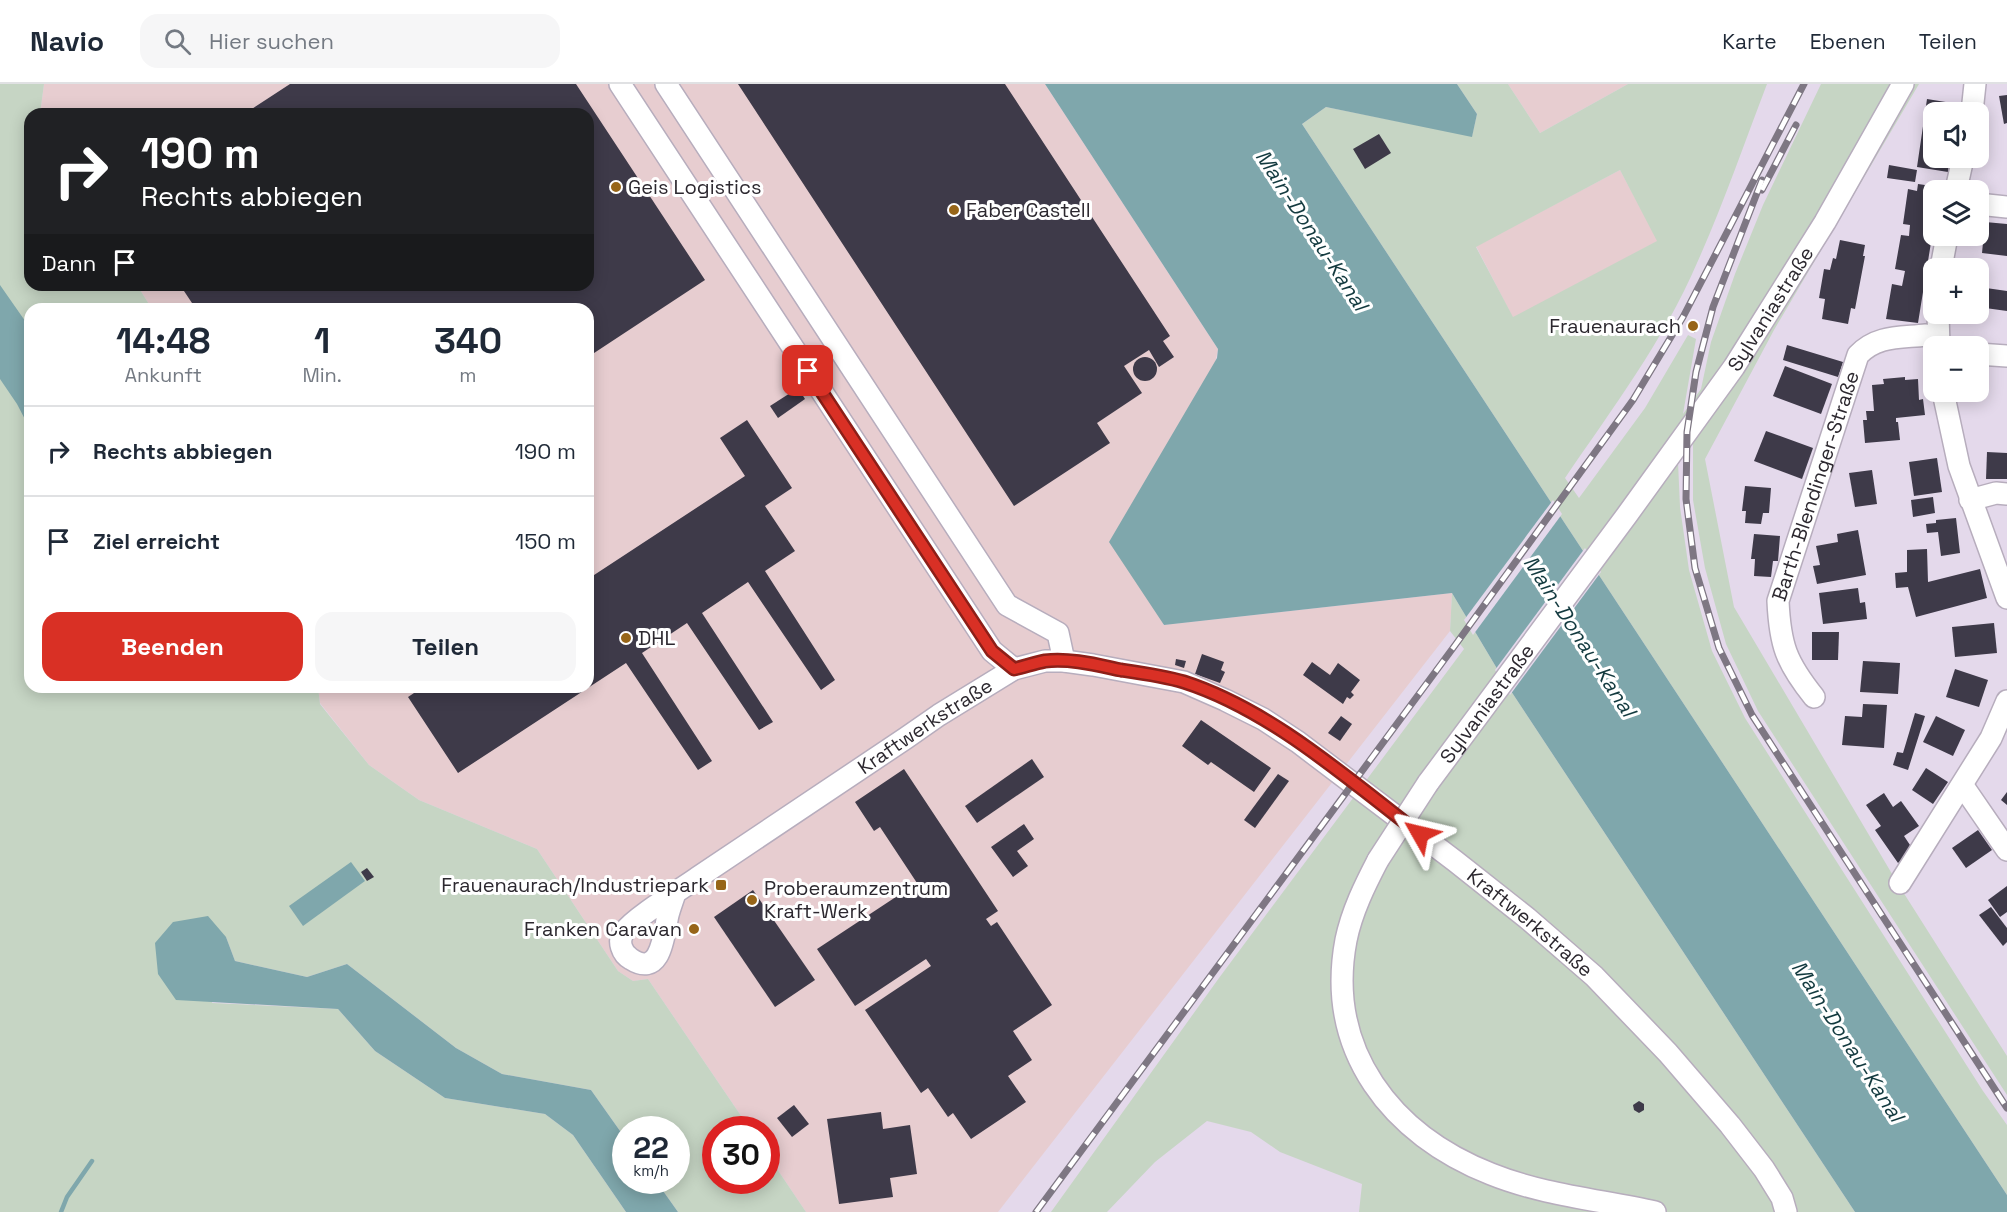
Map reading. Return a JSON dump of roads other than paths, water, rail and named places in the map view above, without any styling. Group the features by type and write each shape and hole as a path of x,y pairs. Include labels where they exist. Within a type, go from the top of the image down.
{"street":[{"path":"620,84 992,651 1014,669"},
{"path":"666,84 1007,605 1058,633 1064,661"},
{"name":"Sylvaniastraße","path":"1655,1212 1535,1189 1492,1175 1456,1159 1423,1138 1390,1106 1359,1060 1347,1025 1343,987 1348,932 1362,893 1378,860 1428,783 1734,367 1825,222 1903,84"},
{"path":"1973,102 1975,84"},
{"path":"1989,205 2007,207"},
{"name":"Barth-Blendinger-Straße","path":"1814,698 1785,655 1779,631 1778,601 1858,355 1867,345 1878,340 1927,336"},
{"path":"1989,355 2007,356"},
{"path":"1945,402 1959,466 2007,598"},
{"path":"1970,500 1996,493 2007,494"},
{"name":"Kraftwerkstraße","path":"675,893 939,715 1014,669 1045,661 1064,661 1184,682 1263,719 1299,742 1527,918 1594,976 1652,1036 1730,1125 1770,1179 1782,1198 1786,1212"},
{"path":"1900,883 1963,786 1991,738 2007,701"},
{"path":"1963,786 2007,850"}],"water":[{"name":"Main-Donau-Kanal","path":"1045,84 1457,84 1477,114 1472,137 1326,107 1302,124 2007,1195 2007,1212 1855,1212 1505,682 1452,593 1164,625 1109,542 1217,358 1218,349"},
{"path":"0,285 24,319 24,417 0,379"},
{"path":"351,862 365,881 303,926 289,906"},
{"path":"208,916 226,937 235,961 307,977 347,964 456,1048 502,1074 591,1090 612,1120 612,1192 573,1135 545,1114 445,1098 375,1051 338,1009 176,1000 158,974 155,943 173,922"},
{"path":"614,1194 665,1194 678,1212 626,1212"}],"waterway":[{"path":"61,1212 67,1197 92,1161"}],"railway":[{"path":"1036,1212 1453,648 1633,400 1683,317 1804,84"},
{"path":"1762,190 1796,125"},
{"path":"1762,180 1713,307 1696,372 1687,432 1686,499 1695,568 1719,648 1752,715 2007,1108"}],"place":[{"name":"Geis Logistics","path":"616,187"},
{"name":"Faber Castell","path":"954,210"},
{"name":"Frauenaurach","path":"1693,326"},
{"name":"DHL","path":"626,638"},
{"name":"Frauenaurach/Industriepark","path":"721,885"},
{"name":"Proberaumzentrum Kraft-Werk","path":"752,900"},
{"name":"Franken Caravan","path":"694,929"}]}
